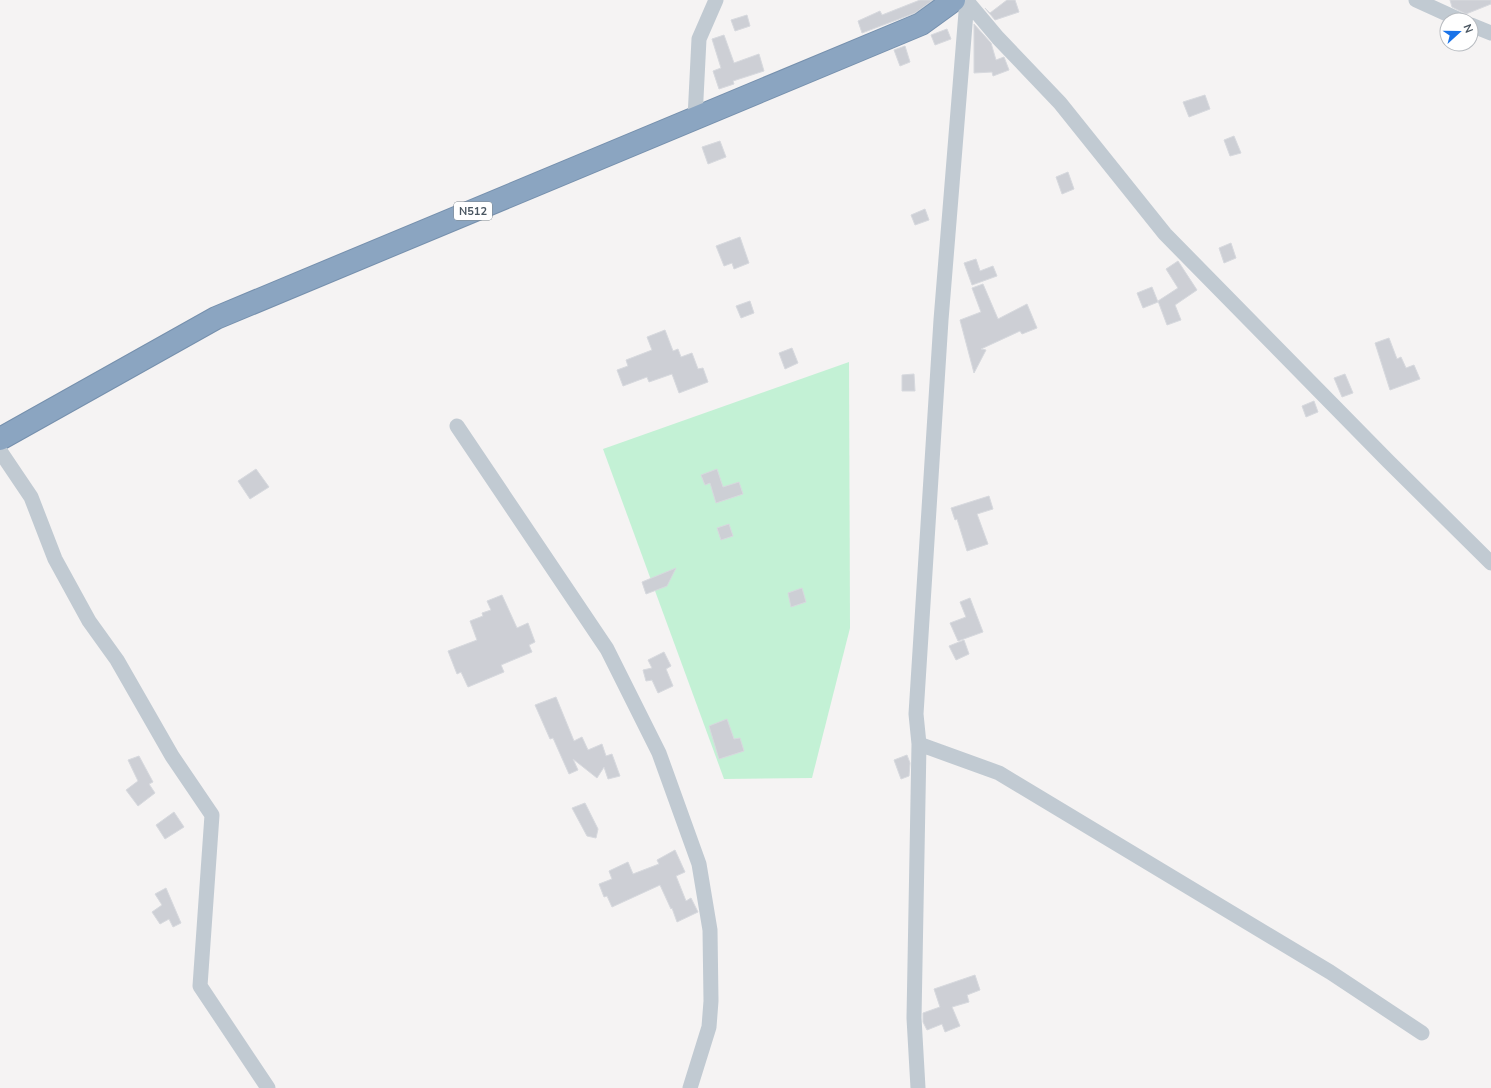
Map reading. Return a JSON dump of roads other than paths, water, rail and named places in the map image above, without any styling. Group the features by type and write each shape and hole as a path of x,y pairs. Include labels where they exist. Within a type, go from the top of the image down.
{"highway":[{"name":"N512","path":"0,439 216,318 921,24 954,0"}],"street":[{"path":"695,118 699,39 716,0"},
{"path":"966,0 998,38 1060,103 1165,234 1388,461 1491,563"},
{"path":"918,1088 914,1018 920,744 916,714 934,430 966,0"},
{"path":"1416,0 1442,12"},
{"path":"1479,28 1491,33"},
{"path":"457,426 607,649 659,753 699,864 710,930 711,1001 709,1026 690,1088"},
{"path":"0,451 31,497 55,559 89,621 117,660 172,756 212,814 200,986 268,1088"},
{"path":"920,744 999,773 1330,972 1422,1033"}]}
